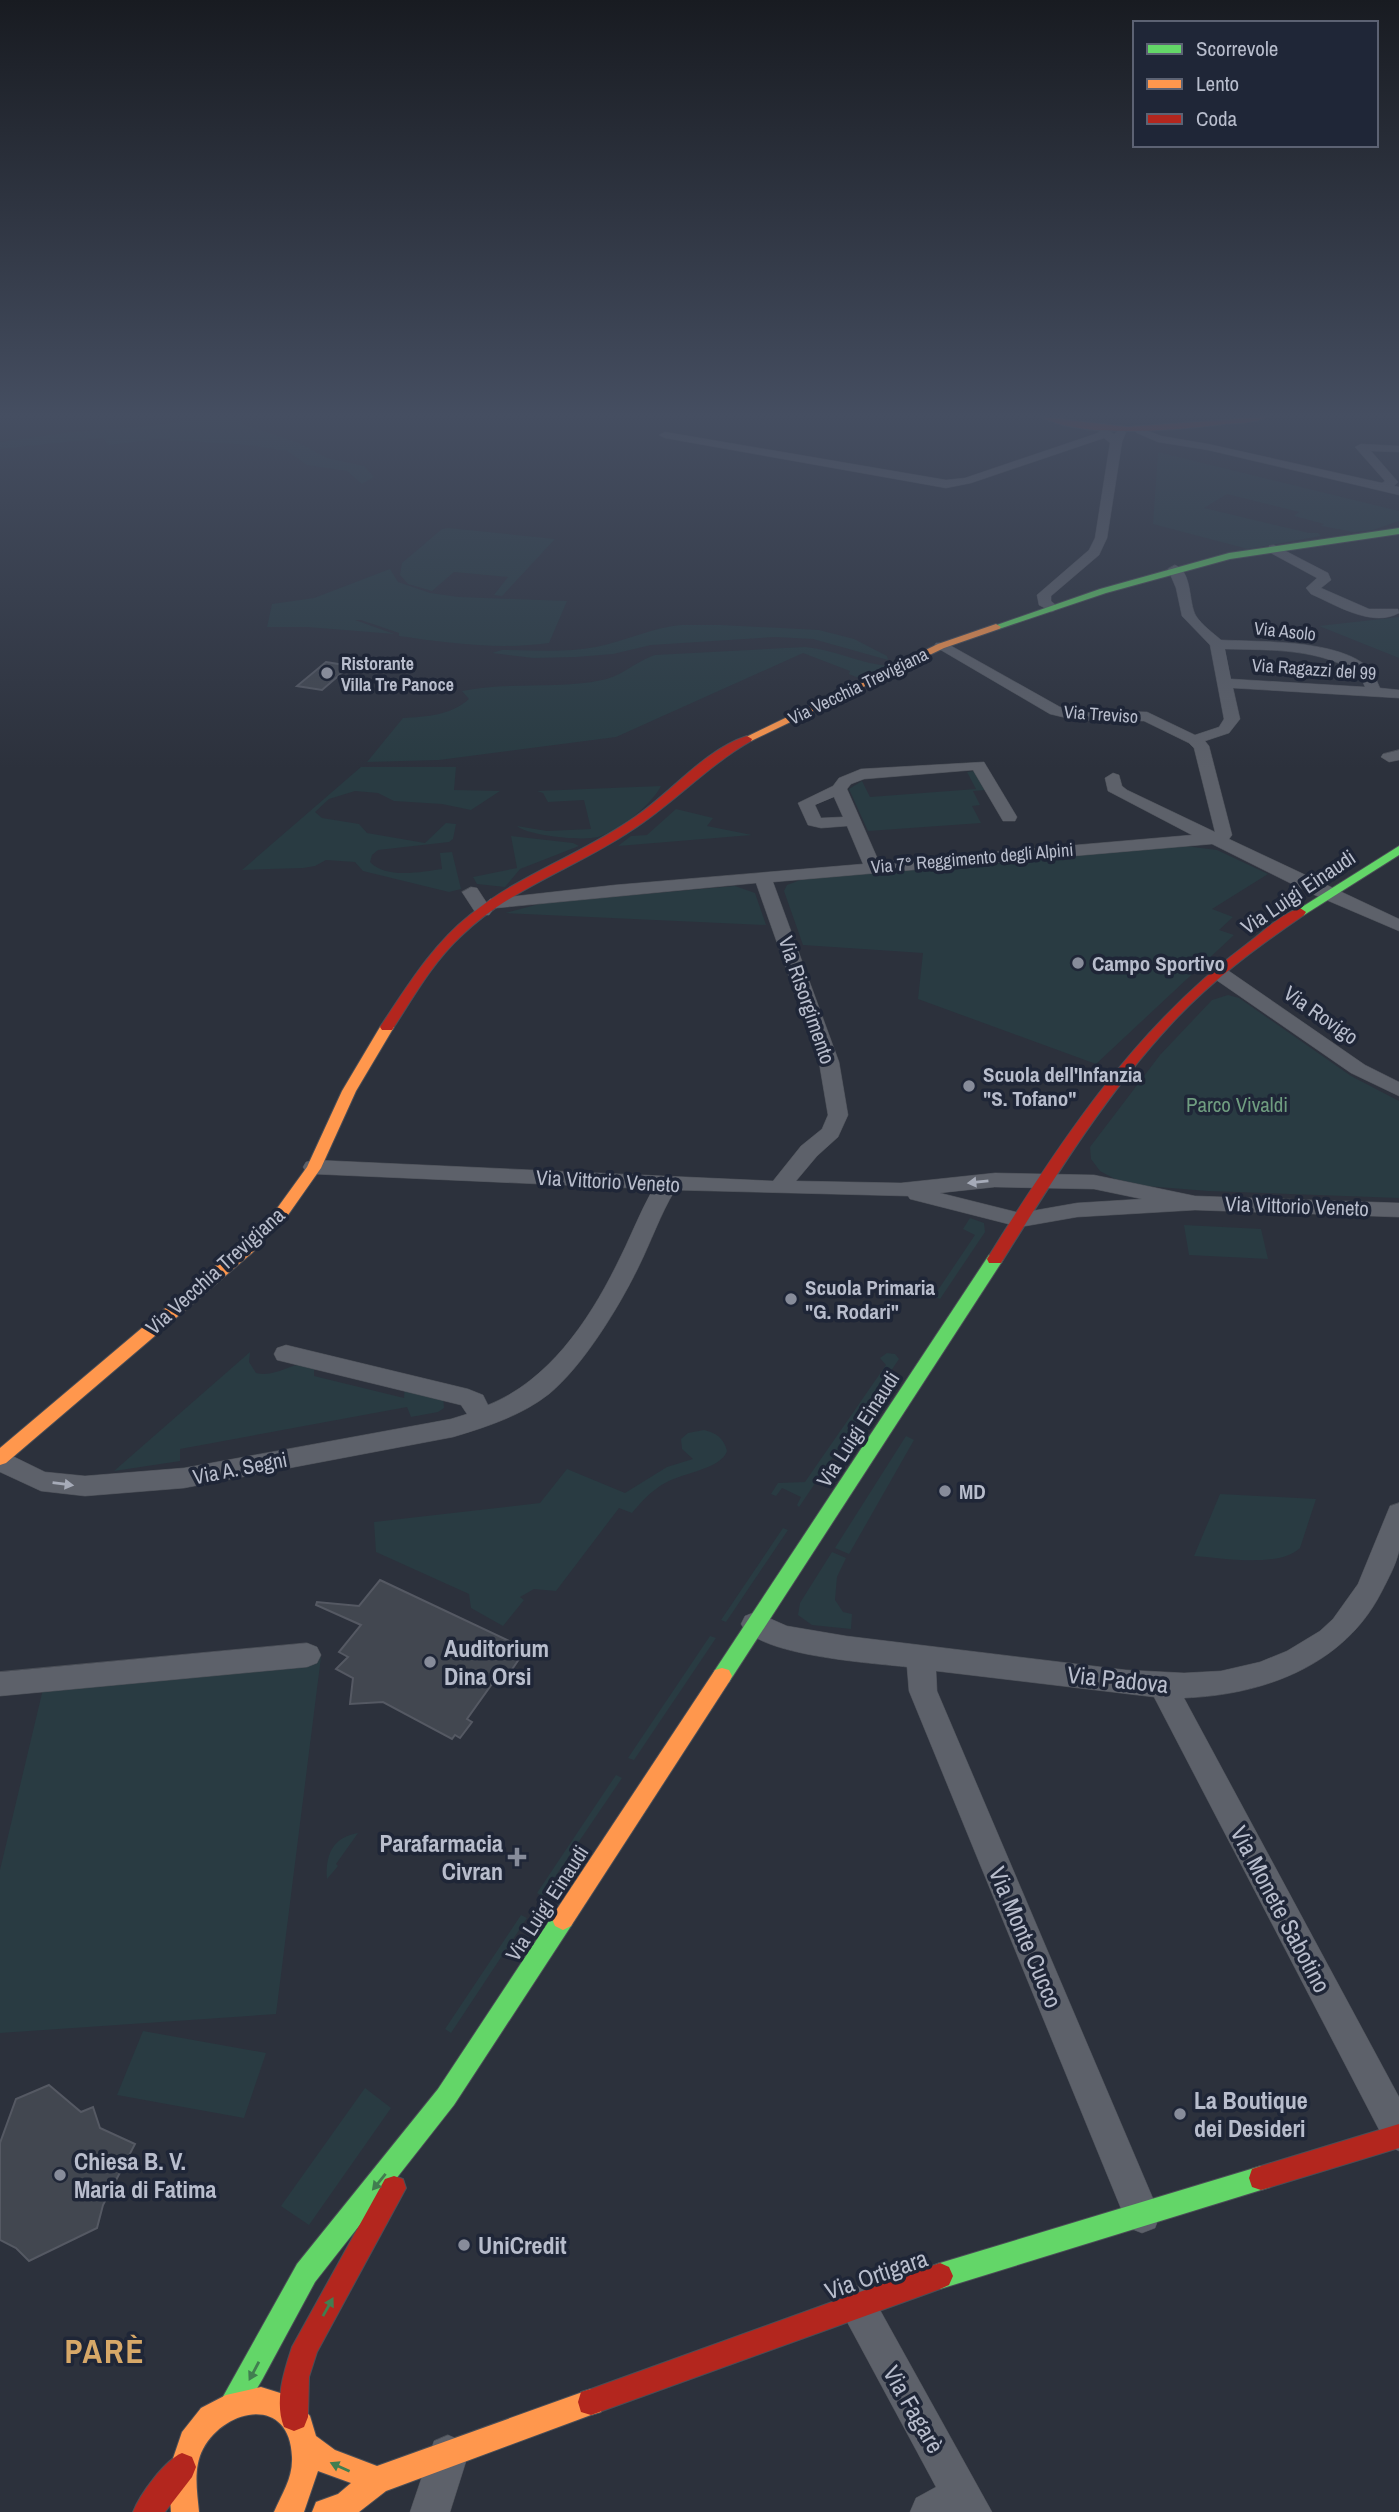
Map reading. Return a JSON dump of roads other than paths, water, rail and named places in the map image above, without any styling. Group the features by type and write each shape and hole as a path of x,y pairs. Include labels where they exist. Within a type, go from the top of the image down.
{"street":[{"path":"1058,606 1043,598 1094,552 1101,534"},
{"name":"Via Vecchia Trevigiana","path":"0,1459 262,1234 284,1212 314,1167 350,1090 399,1012 454,934 490,907 630,827 699,765 941,646 1058,606 1175,569 1274,549 1377,534"},
{"path":"1274,549 1323,576 1324,580 1312,588 1316,591 1367,613 1393,612"},
{"path":"1175,569 1180,578 1189,616 1217,645 1232,723 1218,733 1194,740"},
{"name":"Via Asolo","path":"1217,645 1290,648 1321,653 1362,670 1374,692"},
{"name":"Via Treviso","path":"941,646 1055,711 1075,715 1147,717 1194,740"},
{"name":"Via Ragazzi del 99","path":"1226,682 1399,694"},
{"path":"1194,740 1201,746 1224,835 1218,840"},
{"path":"852,821 814,821 806,803 839,789 845,781 861,774 978,765 1009,817"},
{"path":"1113,778 1114,788 1121,793 1399,926"},
{"path":"839,789 873,867"},
{"name":"Via 7° Reggimento degli Alpini","path":"490,907 615,890 1218,840"},
{"name":"Via Luigi Einaudi","path":"288,2512 301,2488 306,2467 306,2446 295,2417 296,2377 305,2347 437,2110 1070,1144 1112,1084 1197,991 1330,894 1399,849"},
{"path":"543,876 542,891 559,896"},
{"name":"Via 7° Reggimento degli Alpini","path":"543,876 579,888 615,890"},
{"name":"Via Risorgimento","path":"763,877 829,1062 838,1115 831,1132 809,1151 779,1188"},
{"path":"471,892 490,907"},
{"name":"Via Rovigo","path":"1219,973 1358,1069 1399,1090"},
{"path":"1070,1144 1083,1170 1094,1182"},
{"name":"Via Vittorio Veneto","path":"314,1167 779,1188 901,1190 995,1180 1044,1184 1094,1182 1195,1203"},
{"name":"Via A. Segni","path":"0,1459 41,1481 65,1486 184,1478 453,1428 482,1419 536,1393 557,1375 576,1351 628,1264 668,1183"},
{"path":"1044,1184 1077,1210"},
{"name":"Via Vittorio Veneto","path":"901,1190 1020,1220 1077,1210 1195,1203 1399,1210"},
{"path":"286,1354 468,1398 474,1401 482,1419"},
{"name":"Via Padova","path":"755,1624 775,1634 800,1641 1163,1686 1206,1685 1251,1676 1324,1644 1359,1608 1374,1578 1399,1513"},
{"path":"0,1684 307,1656"},
{"name":"Via Monte Cucco","path":"921,1657 923,1691 1142,2215"},
{"name":"Via Monete Sabotino","path":"1163,1686 1399,2135"},
{"name":"Via Luigi Einaudi","path":"185,2512 180,2487 182,2467 189,2446 200,2427 216,2412 233,2402 253,2376 288,2301 306,2273 437,2110"},
{"name":"Via Ortigara","path":"326,2512 346,2505 377,2480 930,2279 1399,2135"},
{"name":"Via Fagarè","path":"856,2305 955,2506"},
{"path":"233,2402 251,2398 269,2400 295,2417"},
{"path":"306,2446 326,2460 377,2480"},
{"path":"430,2512 449,2454"},
{"name":"Via Luigi Einaudi","path":"147,2512 182,2467"}],"place":[{"name":"Ristorante Villa Tre Panoce","path":"327,673"},
{"name":"Campo Sportivo","path":"1078,963"},
{"name":"Scuola dell'Infanzia \"S. Tofano\"","path":"969,1086"},
{"name":"Scuola Primaria \"G. Rodari\"","path":"791,1299"},
{"name":"MD","path":"945,1491"},
{"name":"Auditorium Dina Orsi","path":"430,1662"},
{"name":"Parafarmacia Civran","path":"517,1857"},
{"name":"La Boutique dei Desideri","path":"1180,2114"},
{"name":"Chiesa B. V. Maria di Fatima","path":"60,2175"},
{"name":"UniCredit","path":"464,2245"}],"district":[{"name":"PARÈ","path":"105,2351"}],"park label":[{"name":"Parco Vivaldi","path":"1237,1104"}]}
